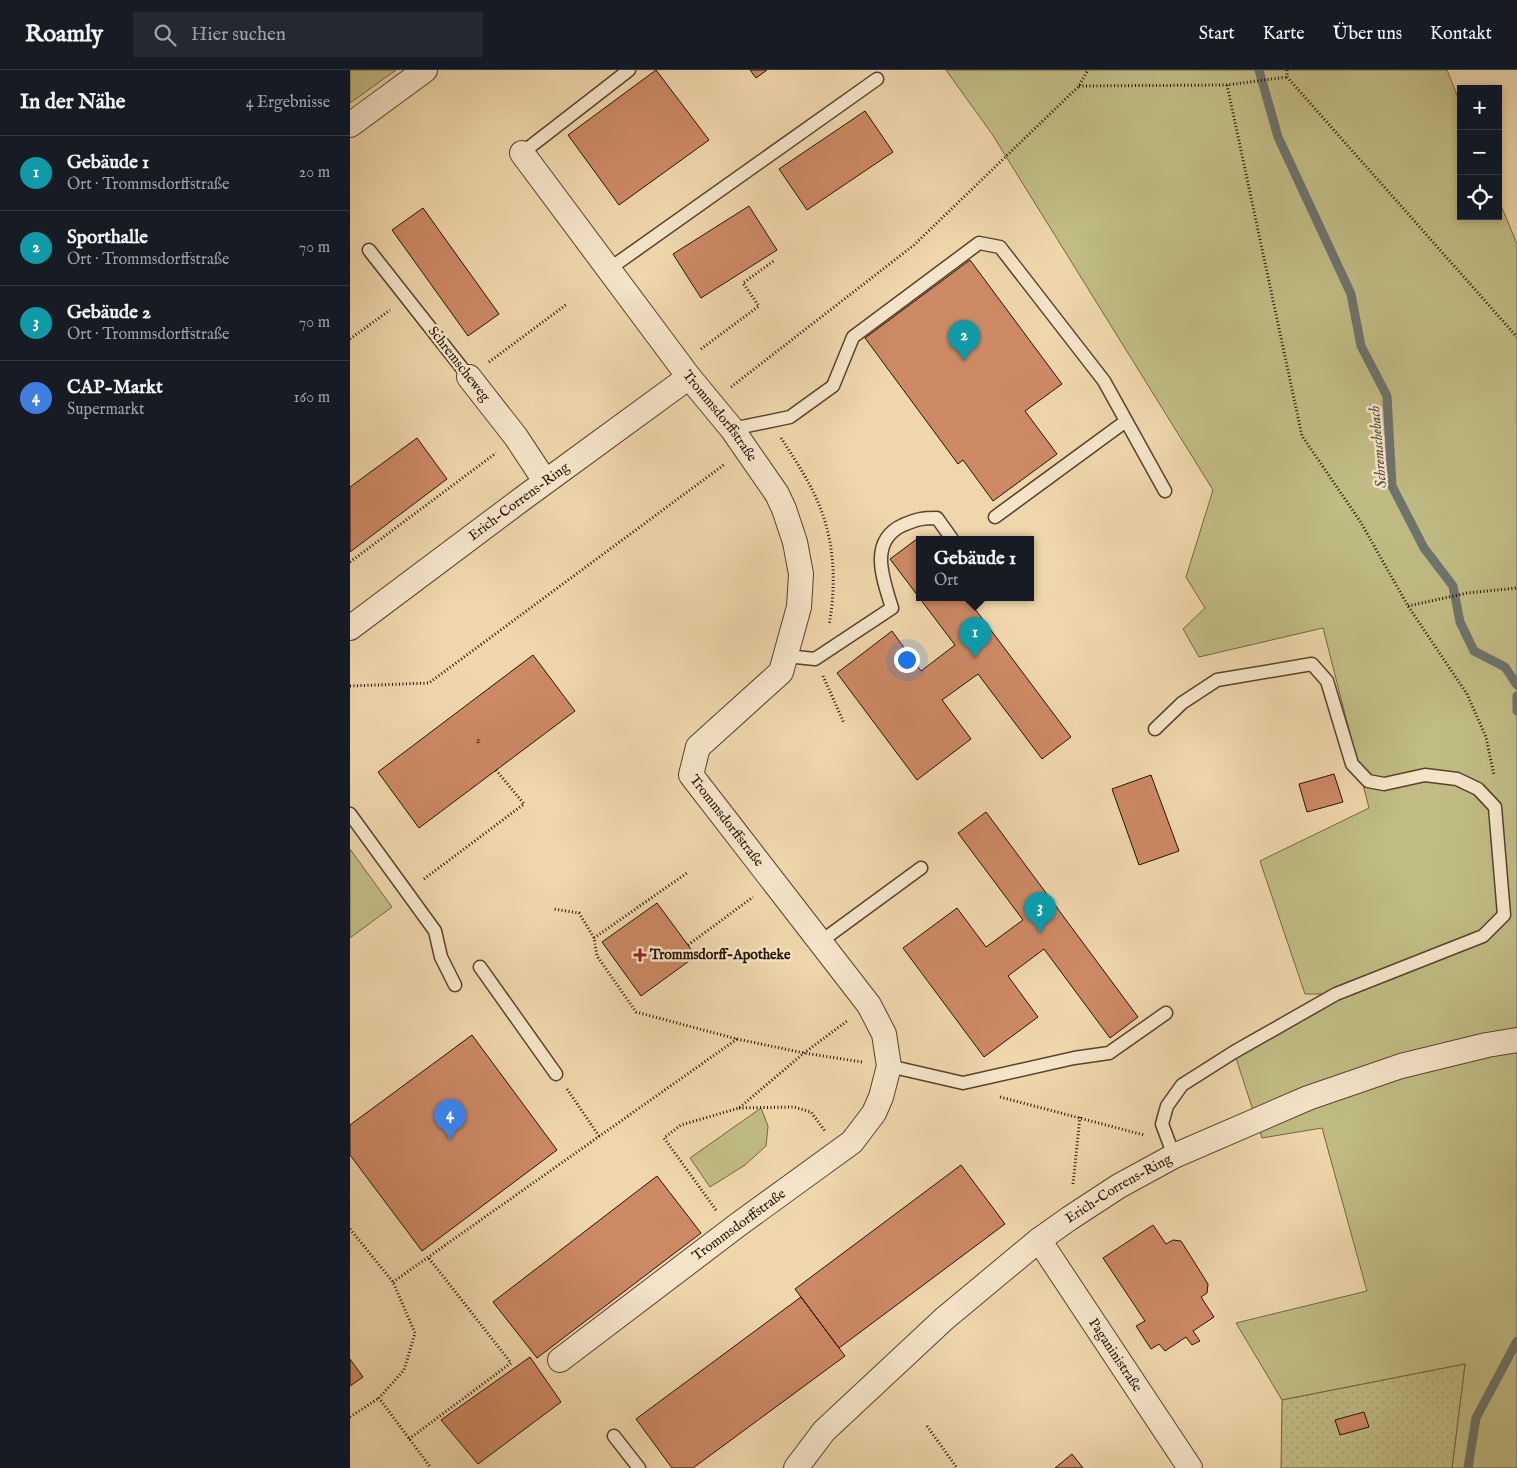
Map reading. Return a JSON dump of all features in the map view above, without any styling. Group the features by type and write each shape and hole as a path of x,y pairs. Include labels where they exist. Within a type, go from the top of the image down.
{"street":[{"path":"350,125 425,70"},
{"name":"Trommsdorffstraße","path":"522,153 685,371 746,448 777,494 784,509 795,542 801,574 799,608 781,672 698,747 691,775 869,1005 884,1034 889,1066 881,1097 874,1113 852,1142 730,1231 560,1360"},
{"name":"Erich-Correns-Ring","path":"350,628 546,481 685,371"},
{"name":"Schremscheweg","path":"470,377 546,481"},
{"name":"Erich-Correns-Ring","path":"796,1468 824,1431 937,1325 1039,1240 1119,1186 1174,1156 1308,1098 1401,1066 1487,1045 1517,1040"},
{"name":"Paganinistraße","path":"1039,1240 1190,1468"}],"lane":[{"path":"522,153 629,70"},
{"path":"609,269 877,79"},
{"path":"732,429 790,417 833,386 853,338 979,244 1000,247 1104,381 1165,491"},
{"name":"Schremscheweg","path":"369,250 470,377"},
{"path":"995,517 1126,421"},
{"path":"786,656 815,658 892,608 882,576 882,545 894,530 920,518 937,518 950,536"},
{"path":"1155,729 1182,703 1217,680 1312,664 1327,681 1352,764 1368,781 1384,784 1425,775 1458,779 1478,789 1496,807 1504,914 1483,936 1336,994 1234,1052 1182,1085 1167,1106 1162,1124 1174,1156"},
{"path":"350,814 435,931 440,957 454,985"},
{"path":"820,942 921,868"},
{"path":"480,967 556,1074"},
{"path":"889,1066 962,1083 1074,1058 1109,1053 1166,1013"},
{"path":"614,1436 639,1468"}],"path":[{"path":"711,403 914,245 1078,86 1088,70"},
{"path":"1287,70 1287,78 1517,336"},
{"path":"1078,86 1227,84 1287,78"},
{"path":"1227,84 1302,436 1360,521 1408,606 1466,694 1486,736 1497,788 1496,807"},
{"path":"685,371 760,306 743,283 775,260"},
{"path":"350,340 407,298"},
{"path":"470,377 567,304"},
{"path":"350,562 516,438"},
{"path":"350,686 429,683 746,448"},
{"path":"1408,606 1467,593 1517,588"},
{"path":"815,658 844,723"},
{"path":"407,892 524,804 496,770"},
{"path":"594,938 687,872"},
{"path":"688,946 721,918 773,881"},
{"path":"554,909 579,913 594,938 597,956 636,1012 737,1039 804,1053 889,1066"},
{"path":"739,1108 804,1053 869,1005"},
{"path":"393,1282 737,1039"},
{"path":"556,1074 599,1136"},
{"path":"962,1083 974,1091 1080,1117 1145,1136 1174,1156"},
{"path":"730,1231 664,1138 681,1125 739,1108 794,1107 811,1112 840,1152"},
{"path":"1070,1218 1080,1117"},
{"path":"350,1229 393,1282 415,1333 404,1370 379,1398 350,1417"},
{"path":"410,1440 511,1363 428,1257"},
{"path":"379,1398 431,1468"},
{"path":"927,1426 957,1468"}],"shaded area":[{"path":"350,70 396,70 350,103"},
{"path":"946,70 1447,70 1457,95 1457,220 1502,220 1502,208 1517,244 1517,1468 1452,1468 1465,1364 1282,1400 1236,1323 1367,1291 1322,1128 1262,1138 1234,1052 1335,994 1305,994 1260,861 1369,808 1323,628 1199,657 1183,629 1205,608 1186,577 1213,490 992,134"},
{"path":"350,849 392,907 350,938"},
{"path":"761,1108 768,1126 766,1146 745,1165 710,1187 690,1158"},
{"path":"1465,1364 1452,1468 1281,1468 1282,1400"}],"building":[{"path":"656,70 709,140 619,205 568,135"},
{"path":"750,70 767,70 756,78"},
{"path":"865,111 893,152 807,210 779,169"},
{"path":"749,206 777,250 701,298 673,254"},
{"path":"423,208 499,314 468,336 392,230"},
{"path":"970,260 1062,384 1025,411 1057,454 993,501 963,460 958,464 865,338"},
{"path":"417,438 447,479 350,552 350,487"},
{"path":"916,540 916,593 890,559"},
{"path":"922,601 969,601 1071,737 1042,759 978,674 942,700 971,739 917,780 837,673 892,631 921,671 955,645"},
{"path":"533,655 575,711 419,828 378,772"},
{"path":"1334,774 1343,802 1307,812 1299,784"},
{"path":"1151,775 1179,851 1139,865 1112,789"},
{"path":"986,812 1138,1017 1110,1038 1044,949 1008,976 1038,1017 984,1057 903,948 957,908 986,947 1023,920 958,833"},
{"path":"657,903 696,956 641,996 602,942"},
{"path":"472,1035 557,1150 422,1251 350,1155 350,1125"},
{"path":"961,1165 1005,1224 839,1348 795,1289"},
{"path":"657,1176 701,1233 537,1358 493,1302"},
{"path":"1153,1225 1166,1244 1173,1240 1181,1241 1208,1284 1207,1293 1201,1297 1214,1317 1193,1331 1200,1341 1192,1345 1186,1337 1165,1351 1159,1344 1151,1349 1136,1326 1145,1321 1103,1258"},
{"path":"801,1297 845,1356 693,1468 672,1468 636,1419"},
{"path":"530,1357 561,1402 478,1464 441,1420"},
{"path":"350,1359 363,1377 350,1386"},
{"path":"1364,1412 1369,1427 1340,1435 1335,1420"},
{"path":"1072,1454 1083,1468 1055,1468"}],"waterway":[{"name":"Schremschebach","path":"1259,70 1278,137 1351,294 1361,346 1387,396 1392,486 1424,548 1453,586 1460,622 1474,651 1505,667 1517,685"},
{"name":"Schremschebach","path":"1517,696 1517,711"},
{"name":"Schremschebach","path":"1468,1468 1476,1418 1517,1341"}],"place":[{"name":"Sporthalle","path":"964,361"},
{"name":"Gebäude 1","path":"975,658"},
{"name":"Gebäude 2","path":"1040,933"},
{"name":"Trommsdorff-Apotheke","path":"640,955"},
{"name":"CAP-Markt","path":"450,1140"}]}
